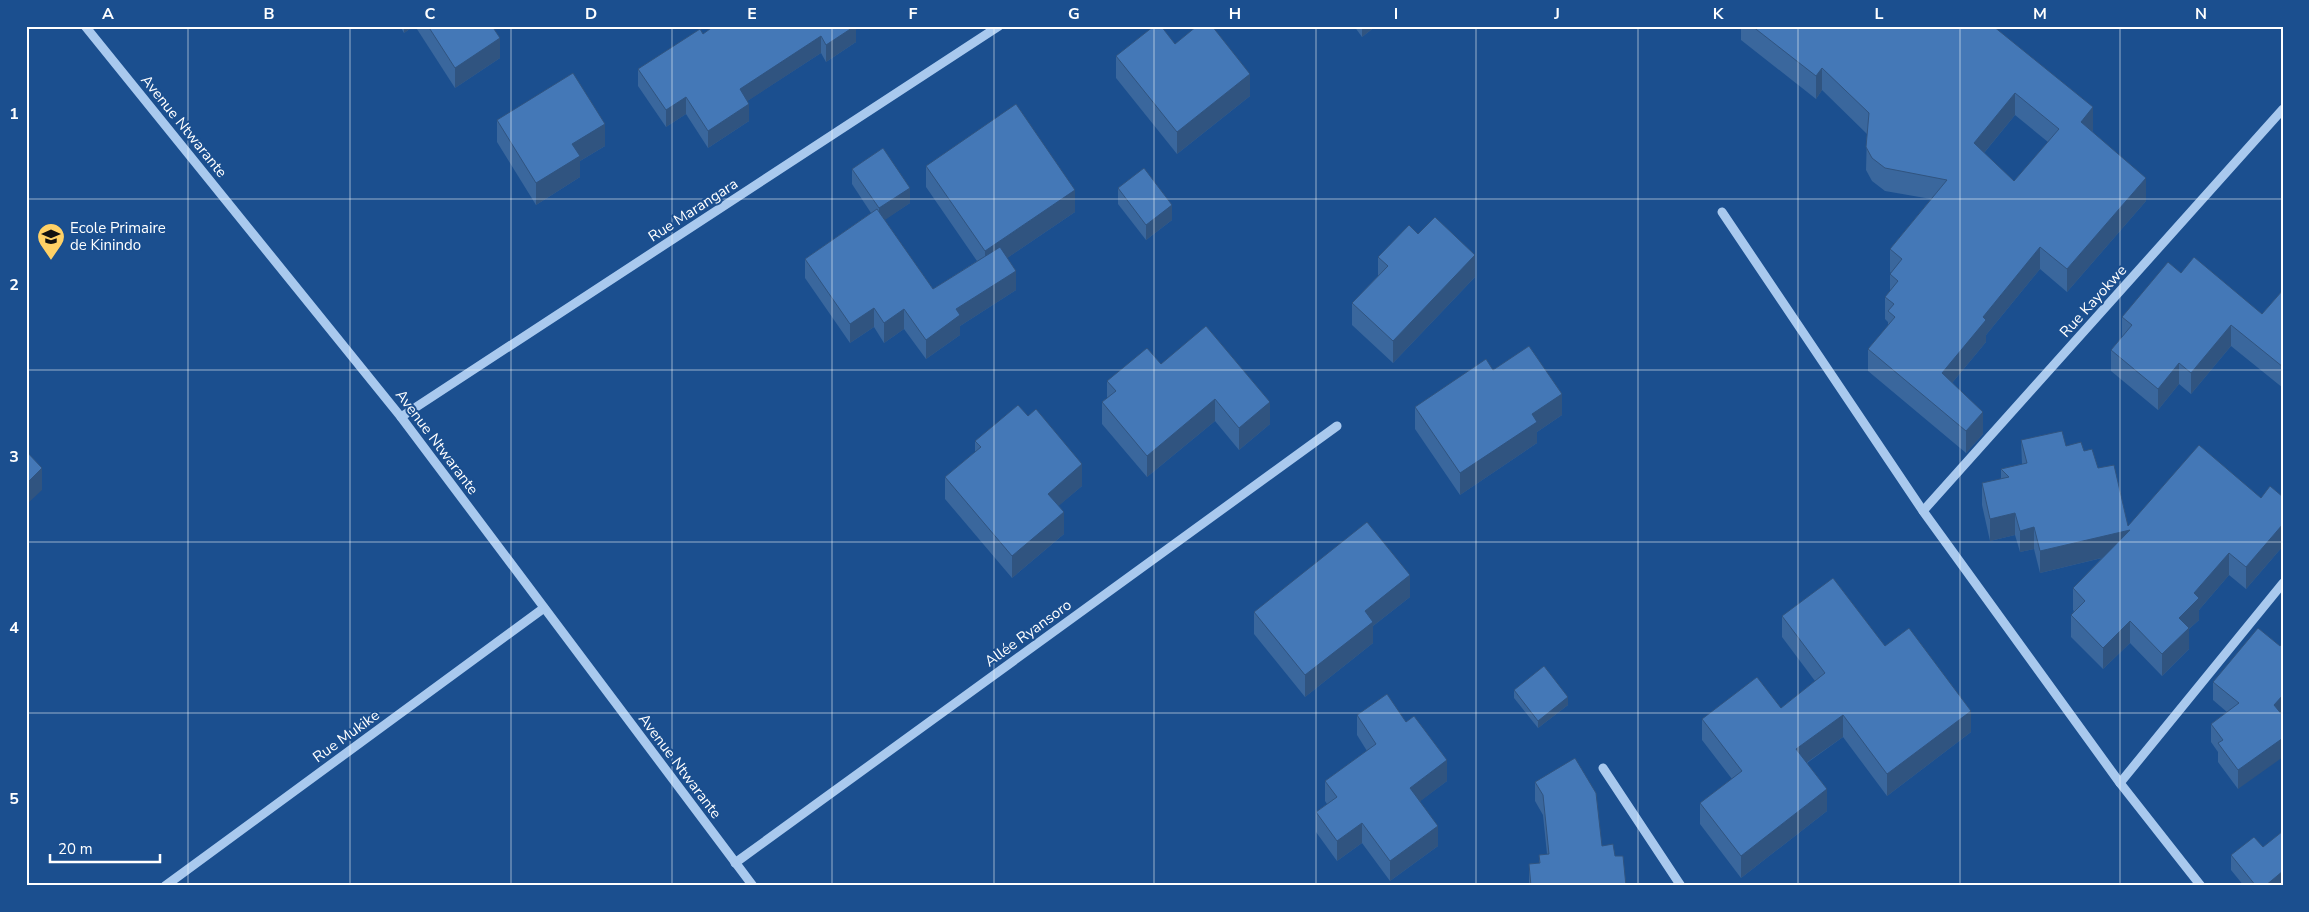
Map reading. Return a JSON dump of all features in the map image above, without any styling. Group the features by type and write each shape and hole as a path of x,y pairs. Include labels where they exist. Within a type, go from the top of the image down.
{"street":[{"name":"Avenue Ntwarante","path":"85,26 401,417 753,886"},
{"name":"Rue Marangara","path":"401,417 999,26"},
{"name":"Rue Kayokwe","path":"1923,511 2283,109"},
{"path":"1722,212 1923,511 2120,783 2201,886"},
{"name":"Allée Ryansoro","path":"735,863 1337,426"},
{"path":"2120,783 2283,584"},
{"name":"Rue Mukike","path":"165,886 544,608"},
{"path":"1603,768 1681,886"}],"building":[{"path":"428,26 492,26 500,38 455,68"},
{"path":"714,26 855,26 826,45 821,36 740,89 749,104 708,131 686,97 666,110 638,69 700,29 703,34"},
{"path":"1154,26 1161,26 1175,44 1197,26 1212,26 1250,74 1177,132 1116,56"},
{"path":"1752,26 1993,26 2093,107 2081,122 2146,178 2067,269 2040,247 1983,317 1986,320 1942,373 1983,412 1966,431 1868,349 1895,317 1888,311 1894,304 1885,297 1898,281 1890,274 1902,259 1890,249 1947,180 1885,168 1872,158 1866,147 1869,113 1822,68 1816,76","holes":["2015,93 2059,129 2014,181 1974,143"]},
{"path":"573,73 605,124 572,144 580,156 536,183 497,120"},
{"path":"1016,104 1075,190 985,251 926,166"},
{"path":"883,148 910,188 879,208 852,169"},
{"path":"1144,168 1172,205 1146,225 1118,188"},
{"path":"877,209 933,289 1000,247 1016,271 956,309 960,315 926,340 904,309 884,323 874,308 850,324 805,259"},
{"path":"1435,217 1475,255 1393,341 1352,303 1388,266 1378,257 1409,225 1418,234"},
{"path":"2194,257 2262,314 2283,290 2283,367 2231,325 2191,373 2179,363 2158,389 2111,350 2132,325 2122,317 2168,262 2181,273"},
{"path":"1206,326 1270,402 1239,428 1215,399 1147,456 1102,402 1116,391 1107,381 1147,348 1161,364"},
{"path":"1529,346 1562,394 1532,414 1537,422 1460,473 1415,407 1486,359 1493,370"},
{"path":"1018,405 1028,416 1036,409 1082,464 1048,494 1064,512 1012,556 945,477 981,447 975,441"},
{"path":"2062,431 2066,446 2081,442 2084,451 2092,449 2098,468 2114,465 2128,526 2199,445 2261,498 2270,486 2283,497 2283,524 2246,567 2229,553 2194,593 2199,598 2179,618 2189,628 2162,654 2130,621 2103,648 2071,615 2085,601 2073,588 2130,530 2040,551 2034,527 2020,531 2015,513 1990,519 1982,483 2009,477 2001,469 2027,463 2021,440"},
{"path":"26,451 42,468 26,484"},
{"path":"1367,522 1410,575 1365,611 1373,622 1305,675 1254,612"},
{"path":"1833,578 1885,646 1909,628 1971,711 1887,774 1843,715 1796,749 1827,789 1741,856 1700,803 1742,771 1702,719 1757,677 1781,708 1825,673 1782,616"},
{"path":"2258,628 2280,646 2283,643 2283,695 2274,705 2283,716 2283,738 2238,770 2218,743 2223,740 2211,724 2239,703 2213,682"},
{"path":"1544,666 1568,697 1538,721 1514,690"},
{"path":"1387,694 1406,722 1414,716 1447,760 1410,788 1438,826 1390,861 1362,823 1337,841 1316,812 1337,797 1325,781 1376,744 1357,715"},
{"path":"1575,758 1596,793 1602,846 1613,844 1615,856 1623,856 1626,886 1531,886 1529,864 1540,863 1539,855 1549,854 1543,795 1535,782"},
{"path":"2283,831 2283,871 2265,886 2256,886 2231,855 2254,837 2263,847"}],"place":[{"name":"Ecole Primaire de Kinindo","path":"51,261"}]}
